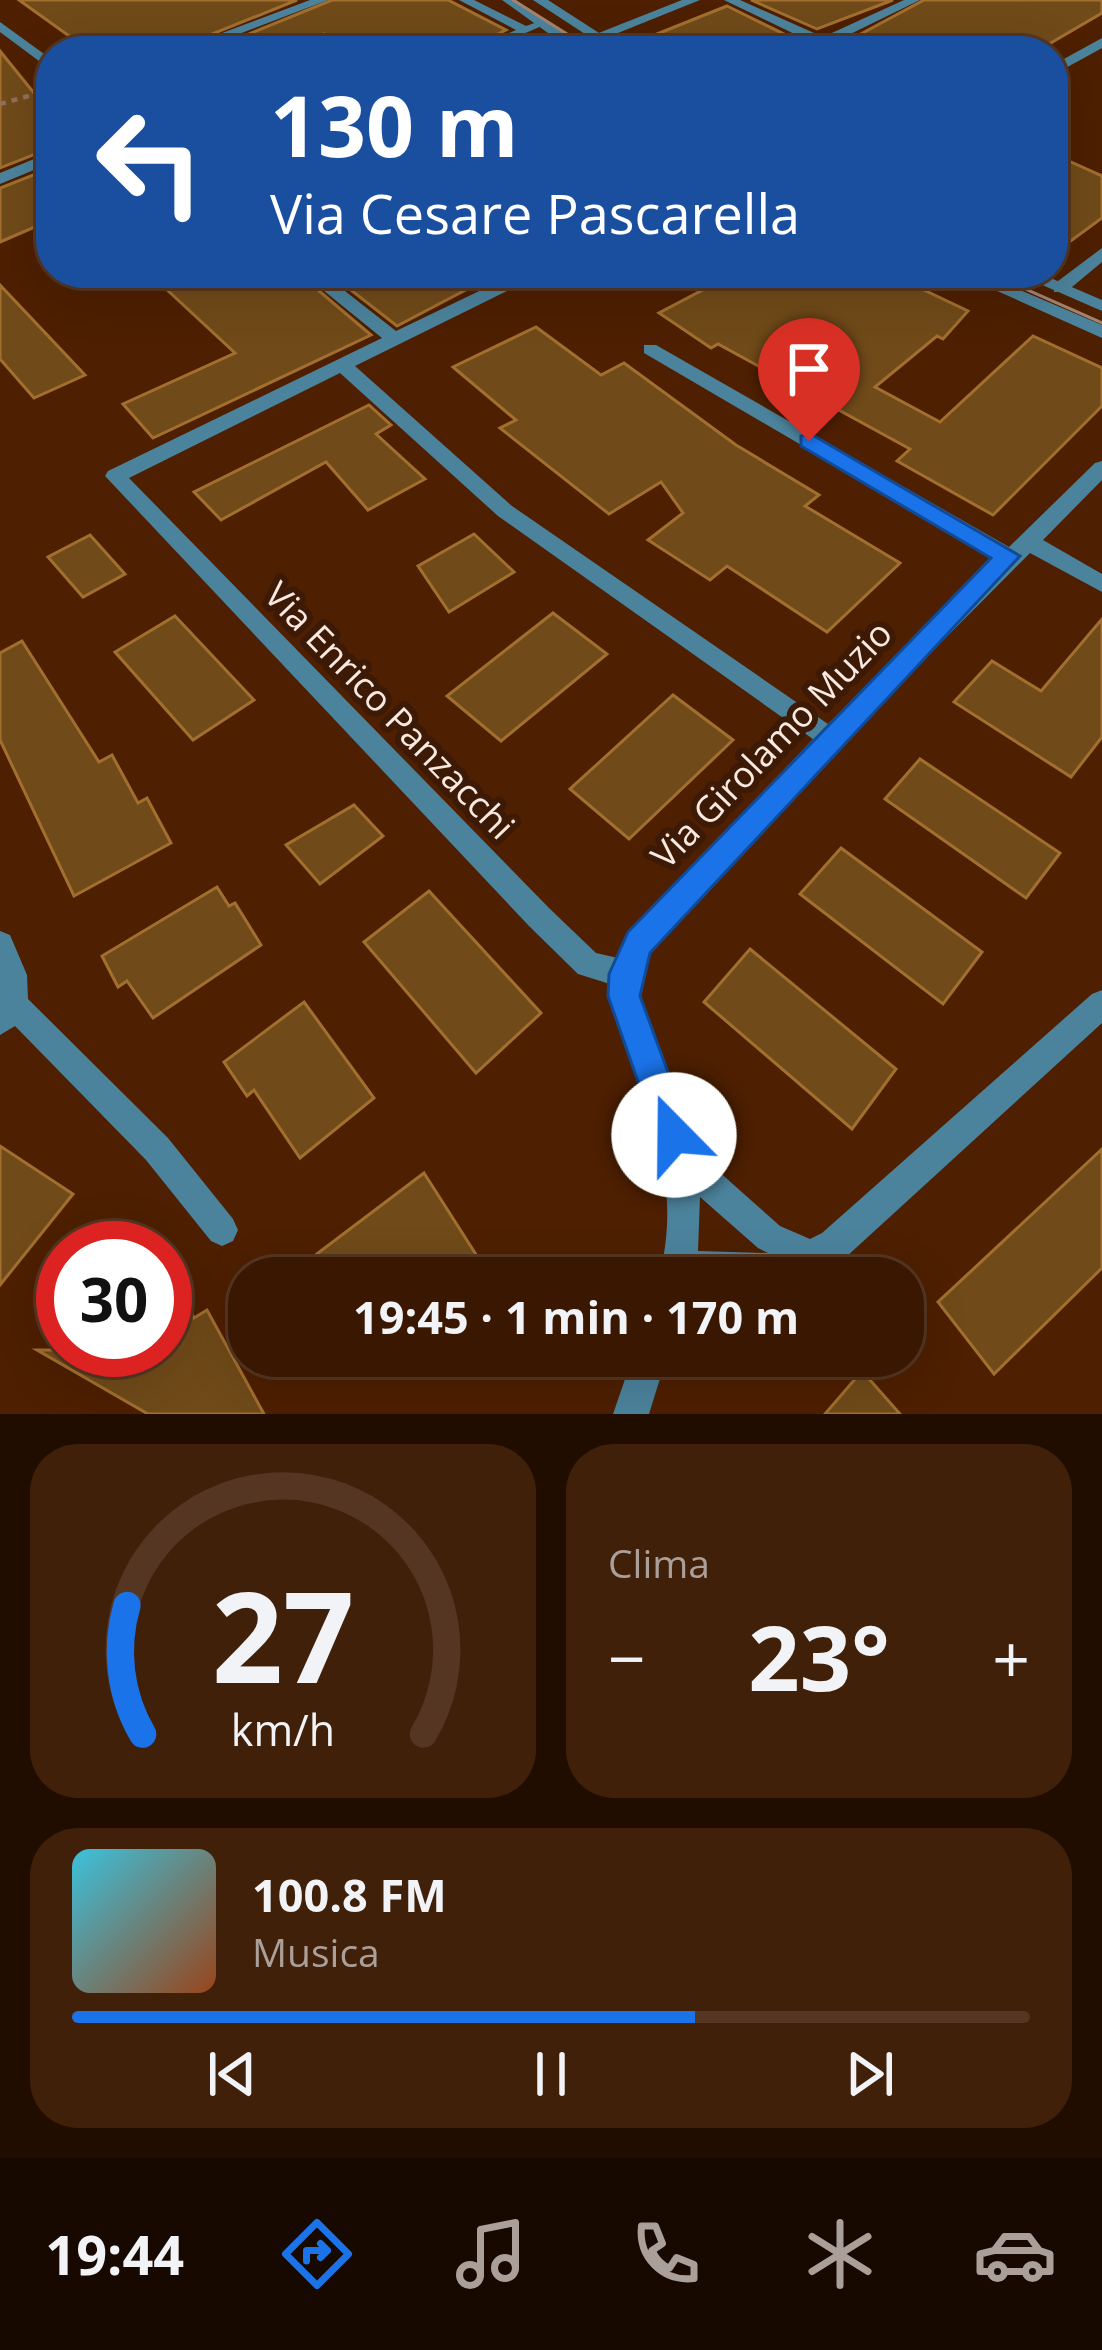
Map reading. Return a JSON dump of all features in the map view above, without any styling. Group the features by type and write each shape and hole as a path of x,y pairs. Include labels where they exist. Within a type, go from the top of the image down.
{"street":[{"path":"222,36 322,0"},
{"path":"508,0 561,36"},
{"path":"539,0 598,36 694,0"},
{"path":"730,0 809,36"},
{"path":"839,36 914,0"},
{"path":"0,26 36,54"},
{"path":"1068,62 1100,44"},
{"path":"0,179 36,163"},
{"path":"1068,281 1102,253"},
{"path":"330,288 393,338"},
{"path":"500,288 340,364 505,511 830,738"},
{"path":"1001,288 1102,332"},
{"path":"1060,288 1102,306"},
{"path":"650,349 1018,549 1102,584"},
{"name":"Via Enrico Panzacchi","path":"340,364 115,476 539,917 588,964 625,974"},
{"name":"Via Girolamo Muzio","path":"625,974 658,917 1102,468"},
{"path":"0,944 13,974 7,1013 157,1149 222,1230"},
{"path":"625,974 630,1021 681,1158 687,1214 680,1257"},
{"path":"681,1158 770,1237 813,1256 850,1231 1102,1004"},
{"path":"631,1414 643,1377"}],"lane":[{"path":"465,0 525,30"},
{"path":"510,36 543,23"}],"path":[{"path":"0,104 36,93"}],"building":[{"path":"19,0 297,0 207,36 69,36"},
{"path":"332,0 448,0 506,30 494,36 244,36"},
{"path":"751,0 893,0 817,29"},
{"path":"924,0 1102,0 1102,13 1063,36 857,36"},
{"path":"727,6 788,36 652,36"},
{"path":"0,51 36,95 36,154 0,168"},
{"path":"1068,161 1102,176 1102,218 1068,243"},
{"path":"36,174 36,226 0,242 0,188"},
{"path":"0,285 85,375 34,398 0,359"},
{"path":"165,288 316,288 371,335 153,438 123,404 235,353"},
{"path":"348,288 469,288 397,326"},
{"path":"706,288 920,288 968,311 943,339 937,336 875,387 940,422 1033,336 1102,368 1102,406 993,515 897,461 910,449 718,344 711,348 659,313"},
{"path":"536,327 601,375 624,363 736,445 819,495 805,506 900,563 827,632 727,566 710,580 648,540 683,513 661,482 609,514 500,428 516,420 453,367"},
{"path":"369,405 391,425 376,434 425,479 368,510 326,462 221,520 194,492"},
{"path":"474,534 514,572 449,612 418,566"},
{"path":"90,535 125,574 83,597 48,557"},
{"path":"553,613 607,654 501,741 447,696"},
{"path":"175,616 254,700 193,740 115,652"},
{"path":"1102,619 1102,737 1071,777 954,702 992,661 1041,691"},
{"path":"22,641 99,762 112,755 138,803 147,798 171,843 74,896 0,740 0,653"},
{"path":"673,695 733,740 629,839 570,789"},
{"path":"920,759 1060,853 1026,898 885,799"},
{"path":"354,805 383,836 320,884 286,845"},
{"path":"841,848 982,952 943,1004 800,894"},
{"path":"217,887 229,906 235,903 261,945 153,1018 127,981 118,987 102,956"},
{"path":"429,891 541,1013 476,1073 364,942"},
{"path":"750,949 896,1069 852,1129 704,1002"},
{"path":"304,1002 374,1098 300,1158 254,1090 247,1096 224,1062"},
{"path":"0,1146 73,1194 51,1221 36,1221 36,1240 0,1285"},
{"path":"1102,1149 1102,1268 994,1374 938,1302"},
{"path":"424,1173 478,1257 313,1257"},
{"path":"207,1310 228,1348 228,1377 244,1377 264,1414 148,1414 84,1377 192,1377 192,1314 194,1318"},
{"path":"857,1377 867,1377 900,1414 825,1414"}],"tram line":[{"path":"513,0 570,36"},
{"path":"1023,288 1102,323"}],"route":[{"path":"674,1135 624,996 625,974 639,943 750,820 1008,556 809,441"}]}
